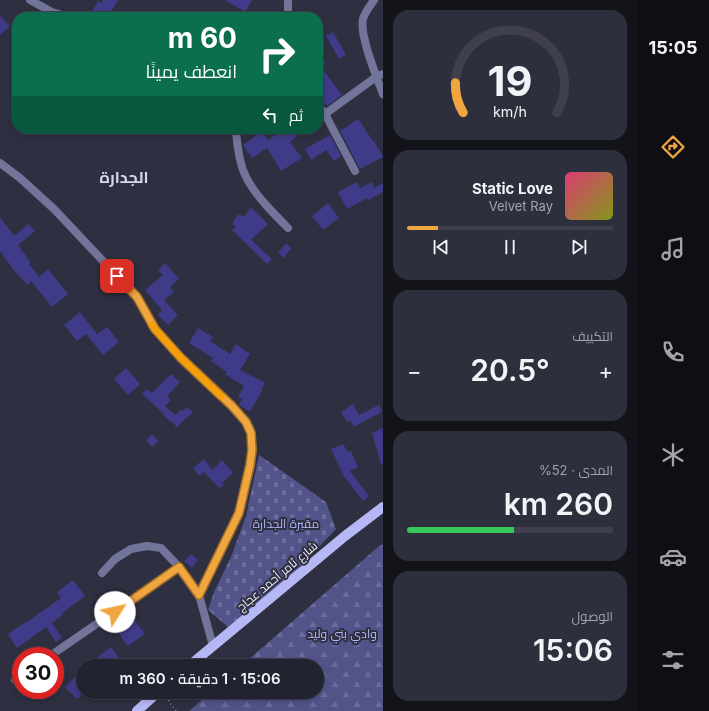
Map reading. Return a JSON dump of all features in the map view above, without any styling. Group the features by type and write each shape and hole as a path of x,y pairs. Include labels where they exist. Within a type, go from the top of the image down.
{"main road":[{"name":"شارع ثامر أحمد عجاج","path":"197,659 383,506"},
{"path":"137,711 150,699"}],"street":[{"path":"30,0 52,12"},
{"path":"288,0 288,12"},
{"path":"374,0 365,14 363,21 366,42 380,76 383,94"},
{"path":"325,114 380,76"},
{"path":"323,111 355,171"},
{"path":"236,134 238,152 247,178 269,209 288,228"},
{"path":"0,163 20,178 54,209 137,297 155,329 181,358 232,406 250,428 252,436 252,450 239,513 199,595"},
{"path":"102,573 115,559 130,549 147,546 161,548 179,567 199,595 213,646"},
{"path":"63,647 179,567"}],"path":[{"path":"167,699 176,711"}],"green space":[{"name":"مقبرة الجدارة","path":"259,455 326,502 336,529 283,584 228,627 208,610 214,592 231,557 246,516"},
{"name":"وادي بني وليد","path":"383,544 383,711 189,711 203,699 324,699 324,659 249,659"}],"building":[{"path":"103,0 118,0 111,12 92,11 98,1 101,3"},
{"path":"225,0 252,0 245,12"},
{"path":"0,16 10,26 0,35"},
{"path":"333,32 346,55 339,59 326,36"},
{"path":"323,58 326,65 323,66"},
{"path":"323,70 342,95 327,106 323,101"},
{"path":"358,119 374,141 383,157 360,169 340,131"},
{"path":"258,134 264,134 268,140 276,134 299,134 290,142 302,158 281,171 267,148 252,158 243,145"},
{"path":"330,135 341,156 334,161 326,150 311,160 305,149"},
{"path":"357,182 360,188 372,182 374,188 383,183 383,192 368,200 367,198 347,209 338,192"},
{"path":"328,203 339,218 323,230 312,216"},
{"path":"251,207 268,224 251,240 272,259 267,264 232,230 236,227 232,224 238,214 244,217"},
{"path":"0,217 14,236 28,224 35,231 18,245 31,263 29,264 39,277 48,269 68,294 52,307 31,281 27,285 0,251"},
{"path":"286,243 291,248 284,258 278,253"},
{"path":"165,263 179,279 170,287 174,292 164,300 178,315 168,325 158,315 162,310 145,290 163,275 158,270"},
{"path":"80,312 97,334 107,327 119,342 103,355 86,334 77,341 64,325"},
{"path":"198,328 213,337 210,341 230,354 236,344 250,354 240,370 265,383 250,412 239,405 242,399 238,397 244,386 225,374 227,372 211,361 213,358 189,343"},
{"path":"126,368 140,384 128,395 114,379"},
{"path":"171,374 180,382 167,396 171,400 165,406 175,415 187,407 193,412 177,427 142,394 147,389 152,393"},
{"path":"353,404 359,415 379,405 382,412 354,427 350,420 347,422 341,412"},
{"path":"383,428 383,464 381,464 372,433"},
{"path":"152,434 159,441 152,447 146,440"},
{"path":"343,444 348,452 351,451 358,467 350,471 369,496 363,501 343,475 331,449"},
{"path":"204,459 212,470 222,460 233,473 222,483 224,485 219,488 204,472 199,476 193,468"},
{"path":"191,554 198,560 192,568 184,561"},
{"path":"73,580 85,596 61,614 63,615 52,623 62,638 56,642 46,627 16,647 8,634 61,598 57,592"},
{"path":"133,618 145,634 128,646 117,631"},
{"path":"111,647 120,659 95,659"},
{"path":"76,676 76,698 65,687"}],"slow traffic":[{"path":"152,325 181,358 221,396"}],"district":[{"name":"الجدارة","path":"124,177"}],"route":[{"path":"115,612 179,567 199,595 239,513 252,450 252,436 250,428 246,422 232,406 181,358 155,329 137,297 117,276"}]}
